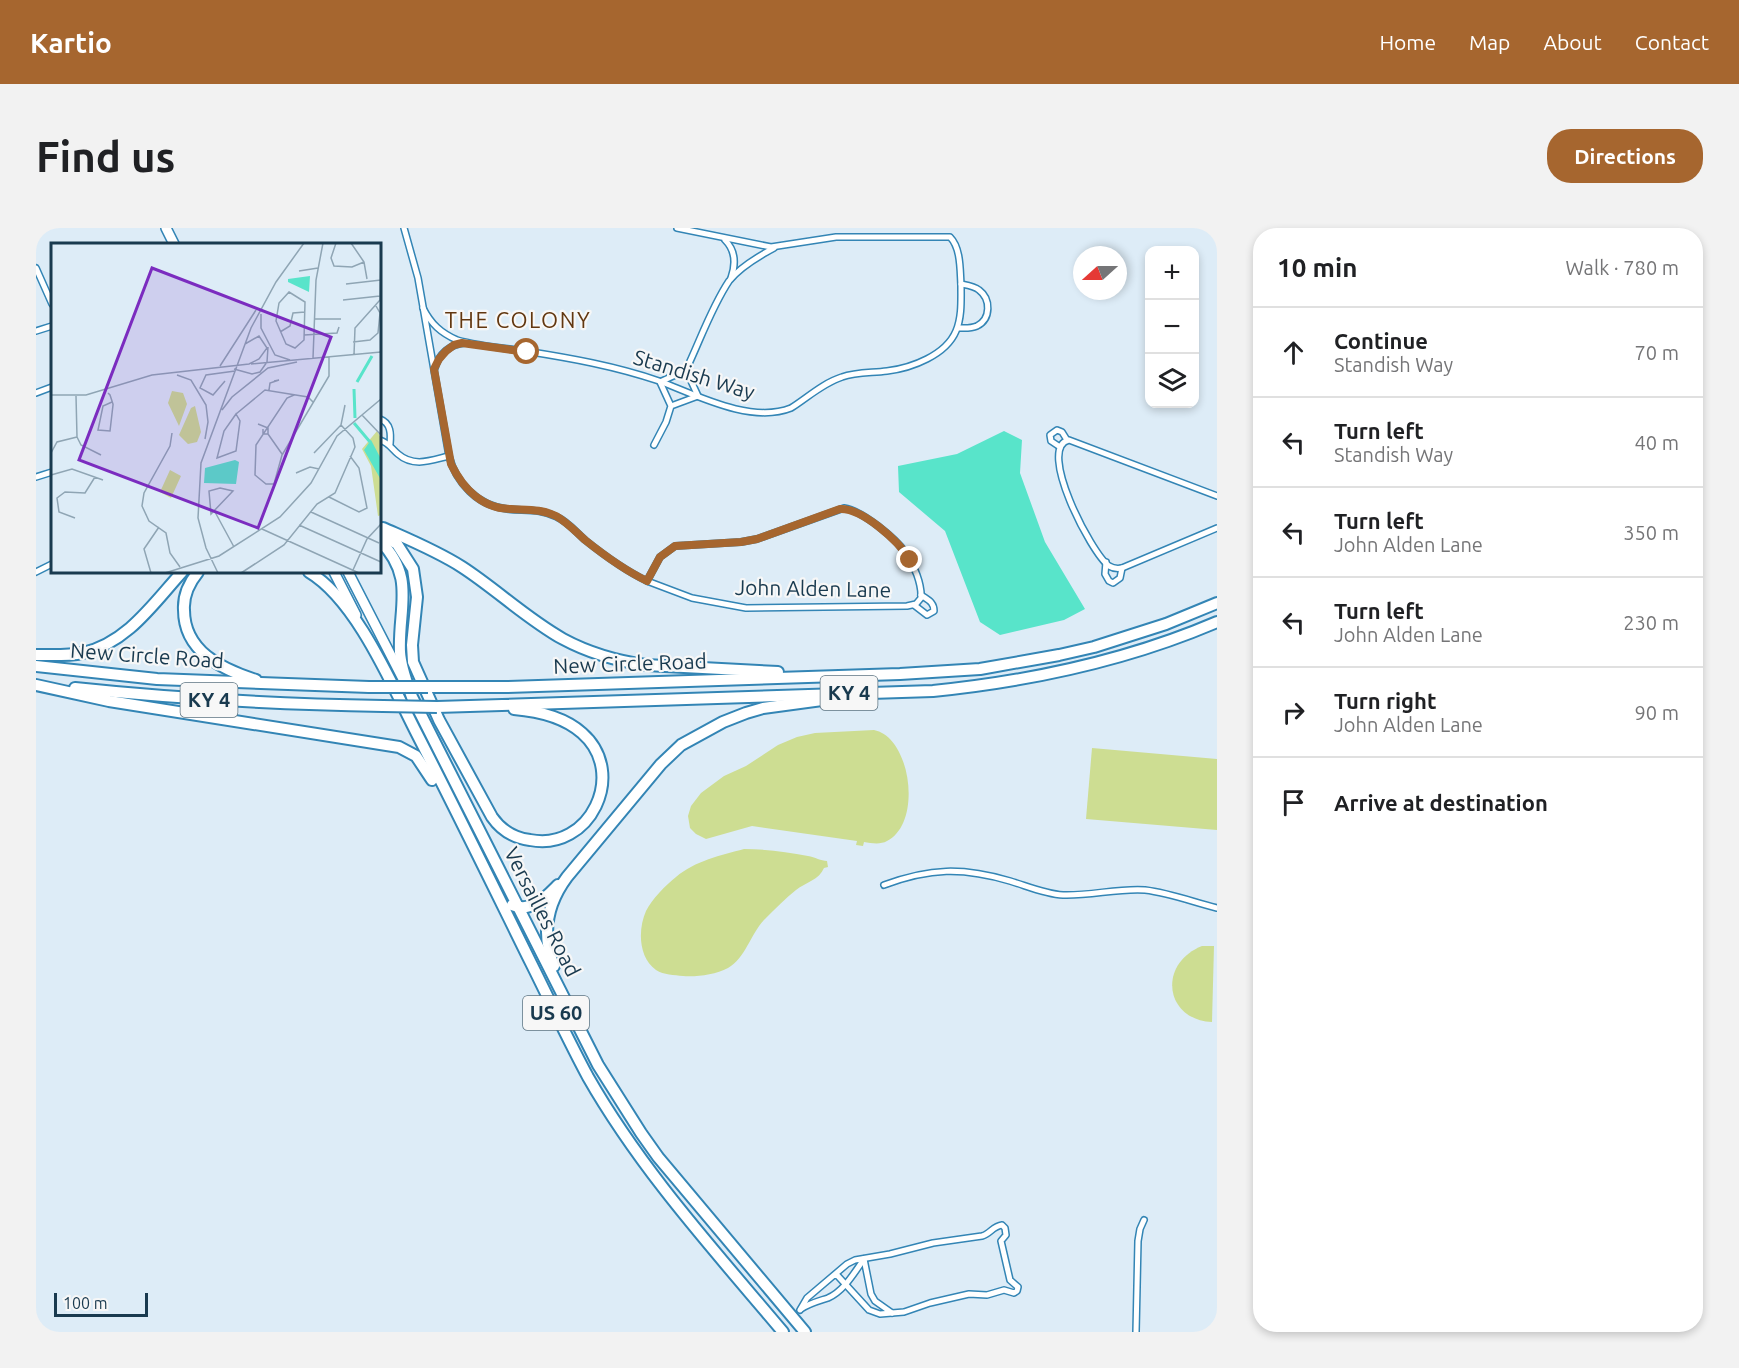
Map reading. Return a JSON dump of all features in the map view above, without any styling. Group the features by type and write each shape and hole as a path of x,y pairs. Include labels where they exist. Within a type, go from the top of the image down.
{"highway":[{"path":"381,526 439,554 461,567 556,635 599,655 646,665 850,676"},
{"path":"381,535 397,544 413,569 417,597 412,645 413,662 439,720 492,817 498,825 516,837 539,842 562,838 580,828 598,803 602,778 602,766 598,754 584,734 563,720 543,714 513,708 472,705"},
{"path":"381,542 395,561 403,585 404,604 400,650 402,666 412,698"},
{"path":"197,573 189,584 183,602 184,620 196,648 210,660 238,674 259,681 322,686"},
{"path":"310,573 327,585 339,598 380,662"},
{"path":"36,655 81,653 110,643 133,627 180,574"},
{"name":"New Circle Road","path":"36,666 157,680 369,687 518,687 850,676 981,669 1059,656 1137,634 1217,603"},
{"name":"New Circle Road","path":"36,684 178,698 270,704 437,707 888,692 974,687 1070,670 1147,649 1217,622"},
{"name":"Versailles Road","path":"380,662 587,1075 611,1115 675,1202 781,1329"},
{"path":"36,684 109,701 405,749 416,756 427,769 486,874"},
{"path":"499,900 518,907 536,905 567,877 661,764 681,746 700,734 723,722 763,708 888,692"},
{"name":"Versailles Road","path":"412,698 598,1065 641,1133 691,1197 796,1313 805,1332"},
{"path":"567,877 552,903 546,936 550,956 580,1030"}],"main road":[{"path":"166,228 174,243"},
{"name":"Versailles Road","path":"335,573 380,662"},
{"name":"Versailles Road","path":"349,573 412,698"}],"street":[{"path":"677,228 776,248 836,237 945,235 952,238 958,257 961,284 958,328"},
{"name":"John Alden Lane","path":"404,230 414,262 449,456 458,477 478,499 498,508 540,511 556,516 626,571 647,581 692,598 746,608 914,605 920,601 921,595 910,560 900,546 861,514 844,508 749,541 675,546 660,557 647,581"},
{"path":"654,445 666,422 671,406 660,382 686,370 734,270 734,254 730,244 724,238"},
{"path":"730,280 745,267 776,248"},
{"path":"36,268 51,302"},
{"name":"Standish Way","path":"423,308 442,333 469,343 601,364 746,411 783,411 841,377 895,370 921,362 944,347 958,328 978,326 985,318 988,308 984,296 979,290 961,284"},
{"path":"36,331 51,326"},
{"path":"434,369 446,351 458,344 469,343"},
{"path":"671,406 698,396 686,370"},
{"path":"36,393 51,387"},
{"path":"381,419 385,421 390,429 390,444"},
{"path":"1060,447 1051,441 1050,435 1053,431 1062,432 1067,440 1217,496"},
{"path":"381,440 390,444 400,456 411,462 425,462 449,456"},
{"path":"1067,440 1060,447 1060,466 1071,505 1081,526 1106,562 1114,568 1122,568 1217,528"},
{"path":"36,477 51,472"},
{"path":"1106,562 1105,574 1113,583 1120,578 1122,568"},
{"path":"36,572 51,564"},
{"path":"914,605 927,615 934,610 931,601 921,595"},
{"path":"884,885 928,872 954,870 980,873 1061,895 1146,890 1170,894 1217,908"},
{"path":"1136,1332 1138,1241 1144,1220"},
{"path":"987,1235 993,1228 1002,1226 1006,1235 1001,1241"},
{"path":"781,1329 807,1299 855,1260 926,1244 987,1235 1001,1241"},
{"path":"1001,1241 1010,1280 1004,1290"},
{"path":"796,1313 817,1300 828,1298 846,1285 864,1259"},
{"path":"864,1259 871,1294 875,1301 892,1313"},
{"path":"836,1274 875,1314 904,1312 969,1294 987,1295 1004,1290 1014,1293 1018,1287 1010,1280"}],"shaded area":[{"path":"1004,431 1022,440 1020,473 1045,542 1085,609 1064,620 1000,635 980,622 945,531 899,492 898,466 957,454"},
{"path":"874,730 887,736 897,748 904,763 908,781 905,817 898,831 887,841 864,842 863,846 856,845 857,841 752,826 706,839 690,828 688,816 691,806 701,793 724,776 746,766 778,745 815,733"},
{"path":"1092,748 1217,759 1217,830 1086,819"},
{"path":"744,849 776,851 811,857 827,861 828,867 824,868 816,878 796,890 766,918 739,958 728,968 711,974 694,976 662,973 656,970 646,958 641,942 643,918 652,902 683,871 708,859"},
{"path":"1202,946 1214,946 1212,1022 1196,1019 1184,1012 1176,1002 1172,990 1173,977 1178,965 1188,954"}],"district":[{"name":"THE COLONY","path":"518,320"}],"route":[{"path":"527,352 462,343 454,345 441,355 434,369 451,464 468,489 478,499 489,505 498,508 529,509 556,516 603,555 626,571 647,581 660,557 675,546 757,539 840,509 850,509 866,518 900,546 910,560"}]}
